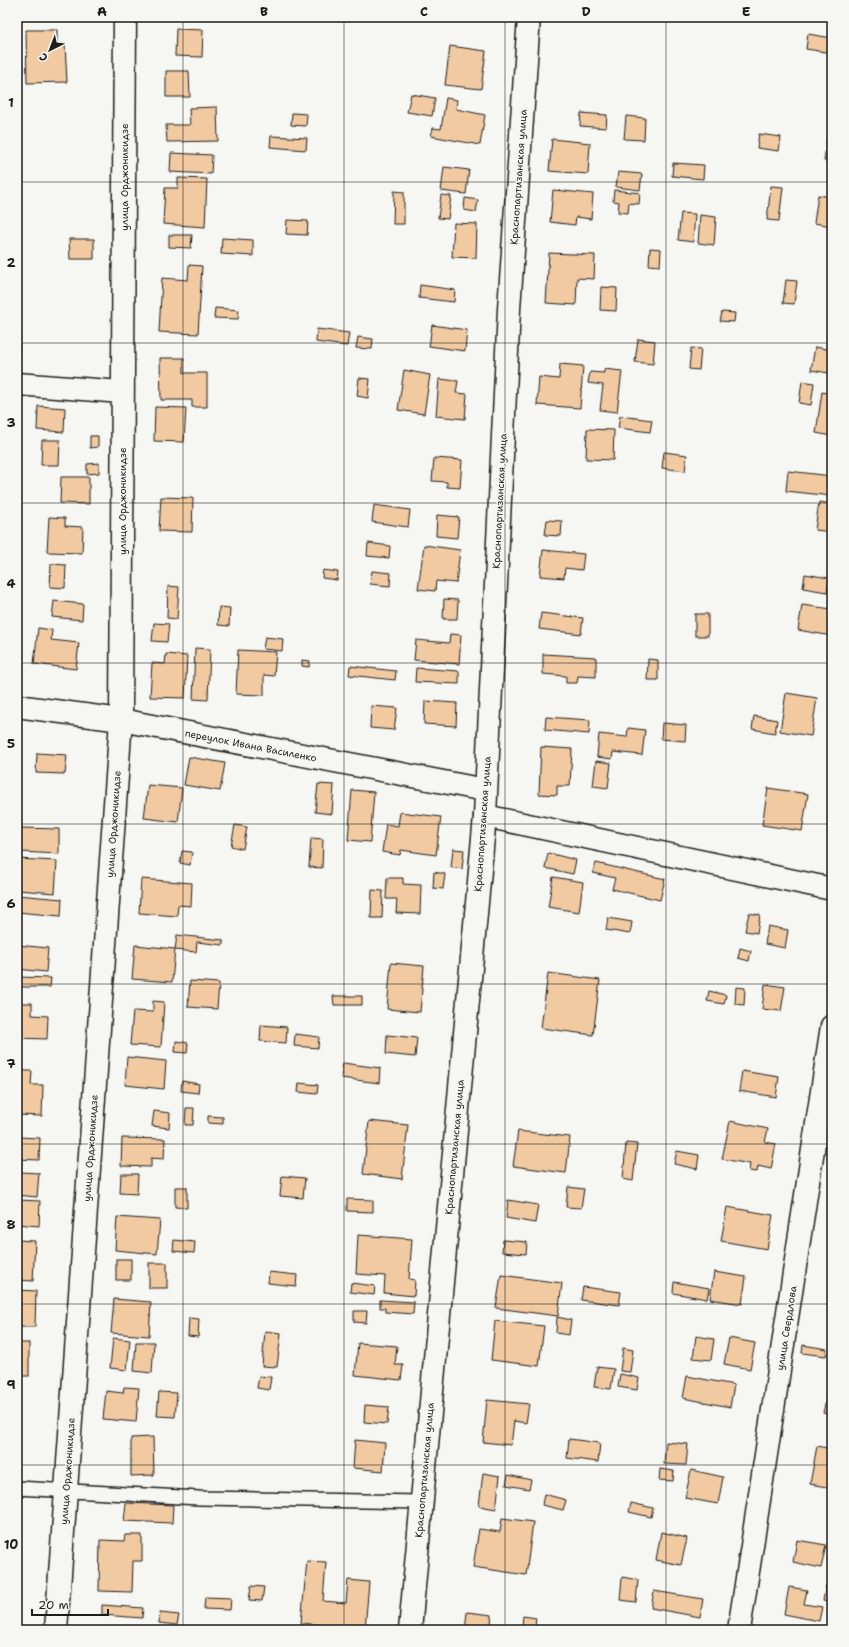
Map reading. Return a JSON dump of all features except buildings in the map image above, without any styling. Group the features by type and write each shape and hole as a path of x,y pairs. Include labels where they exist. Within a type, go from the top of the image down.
{"street":[{"name":"улица Орджоникидзе","path":"56,1630 120,720 125,17"},
{"name":"Краснопартизанская улица","path":"410,1630 484,816 509,308 529,17"},
{"path":"17,384 122,392"},
{"name":"переулок Ивана Василенко","path":"17,706 120,720 485,790"},
{"path":"484,816 832,889"},
{"name":"улица Свердлова","path":"739,1630 832,1026"}],"lane":[{"path":"17,1488 199,1498 421,1502"}]}
